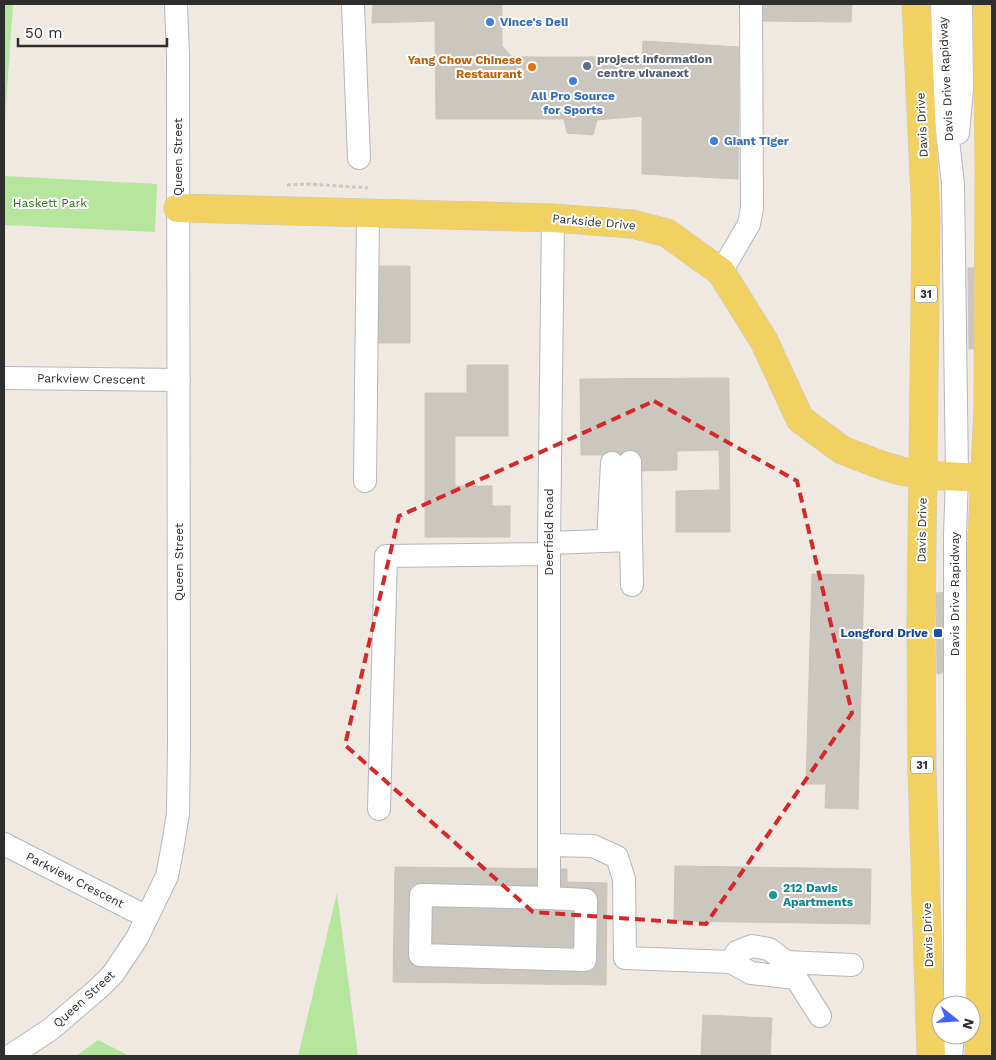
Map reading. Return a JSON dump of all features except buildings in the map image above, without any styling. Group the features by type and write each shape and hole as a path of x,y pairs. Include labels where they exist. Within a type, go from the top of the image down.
{"main road":[{"name":"Davis Drive","path":"916,4 926,219 921,615 922,771 931,1056"},
{"path":"979,1056 981,873 980,652 988,478 989,168 987,4"},
{"name":"Parkside Drive","path":"178,208 553,218 632,224 667,233 721,272 764,341 800,418 842,450 901,471 923,475 988,478"}],"street":[{"name":"Queen Street","path":"10,1056 51,1029 99,988 124,959 137,938 167,876 178,814 179,380 178,55 176,4"},
{"path":"353,4 359,158"},
{"path":"721,272 749,224 752,208 751,4"},
{"name":"Davis Drive Rapidway","path":"942,4 945,114 953,184 957,476 955,545 955,995"},
{"name":"Davis Drive Rapidway","path":"953,184 962,89 961,4"},
{"path":"365,481 368,213"},
{"name":"Deerfield Road","path":"549,898 549,548 553,218"},
{"name":"Parkview Crescent","path":"4,378 179,380"},
{"path":"608,541 621,463 631,540 632,585"},
{"path":"378,809 386,556 549,548 631,540"},
{"name":"Parkview Crescent","path":"4,844 148,916"},
{"path":"550,845 593,846 617,858 624,879 625,958 731,962 737,952 752,946 768,950 791,970 820,1016"},
{"path":"421,895 549,898 586,900 585,960 420,955 421,895"},
{"path":"791,970 852,966"}],"highlighted area":[{"path":"654,401 797,481 852,713 706,924 533,912 345,745 399,516"}],"green space":[{"path":"4,4 13,4 4,134"},
{"name":"Haskett Park","path":"4,176 157,184 155,232 4,225"},
{"path":"337,893 358,1056 298,1056"},
{"path":"98,1040 130,1056 76,1056"}],"place":[{"name":"Vince's Deli","path":"490,22"},
{"name":"project information centre vivanext","path":"587,66"},
{"name":"Yang Chow Chinese Restaurant","path":"532,67"},
{"name":"All Pro Source for Sports","path":"573,81"},
{"name":"Giant Tiger","path":"714,141"},
{"name":"Longford Drive","path":"938,633"},
{"name":"212 Davis Apartments","path":"773,895"}]}
